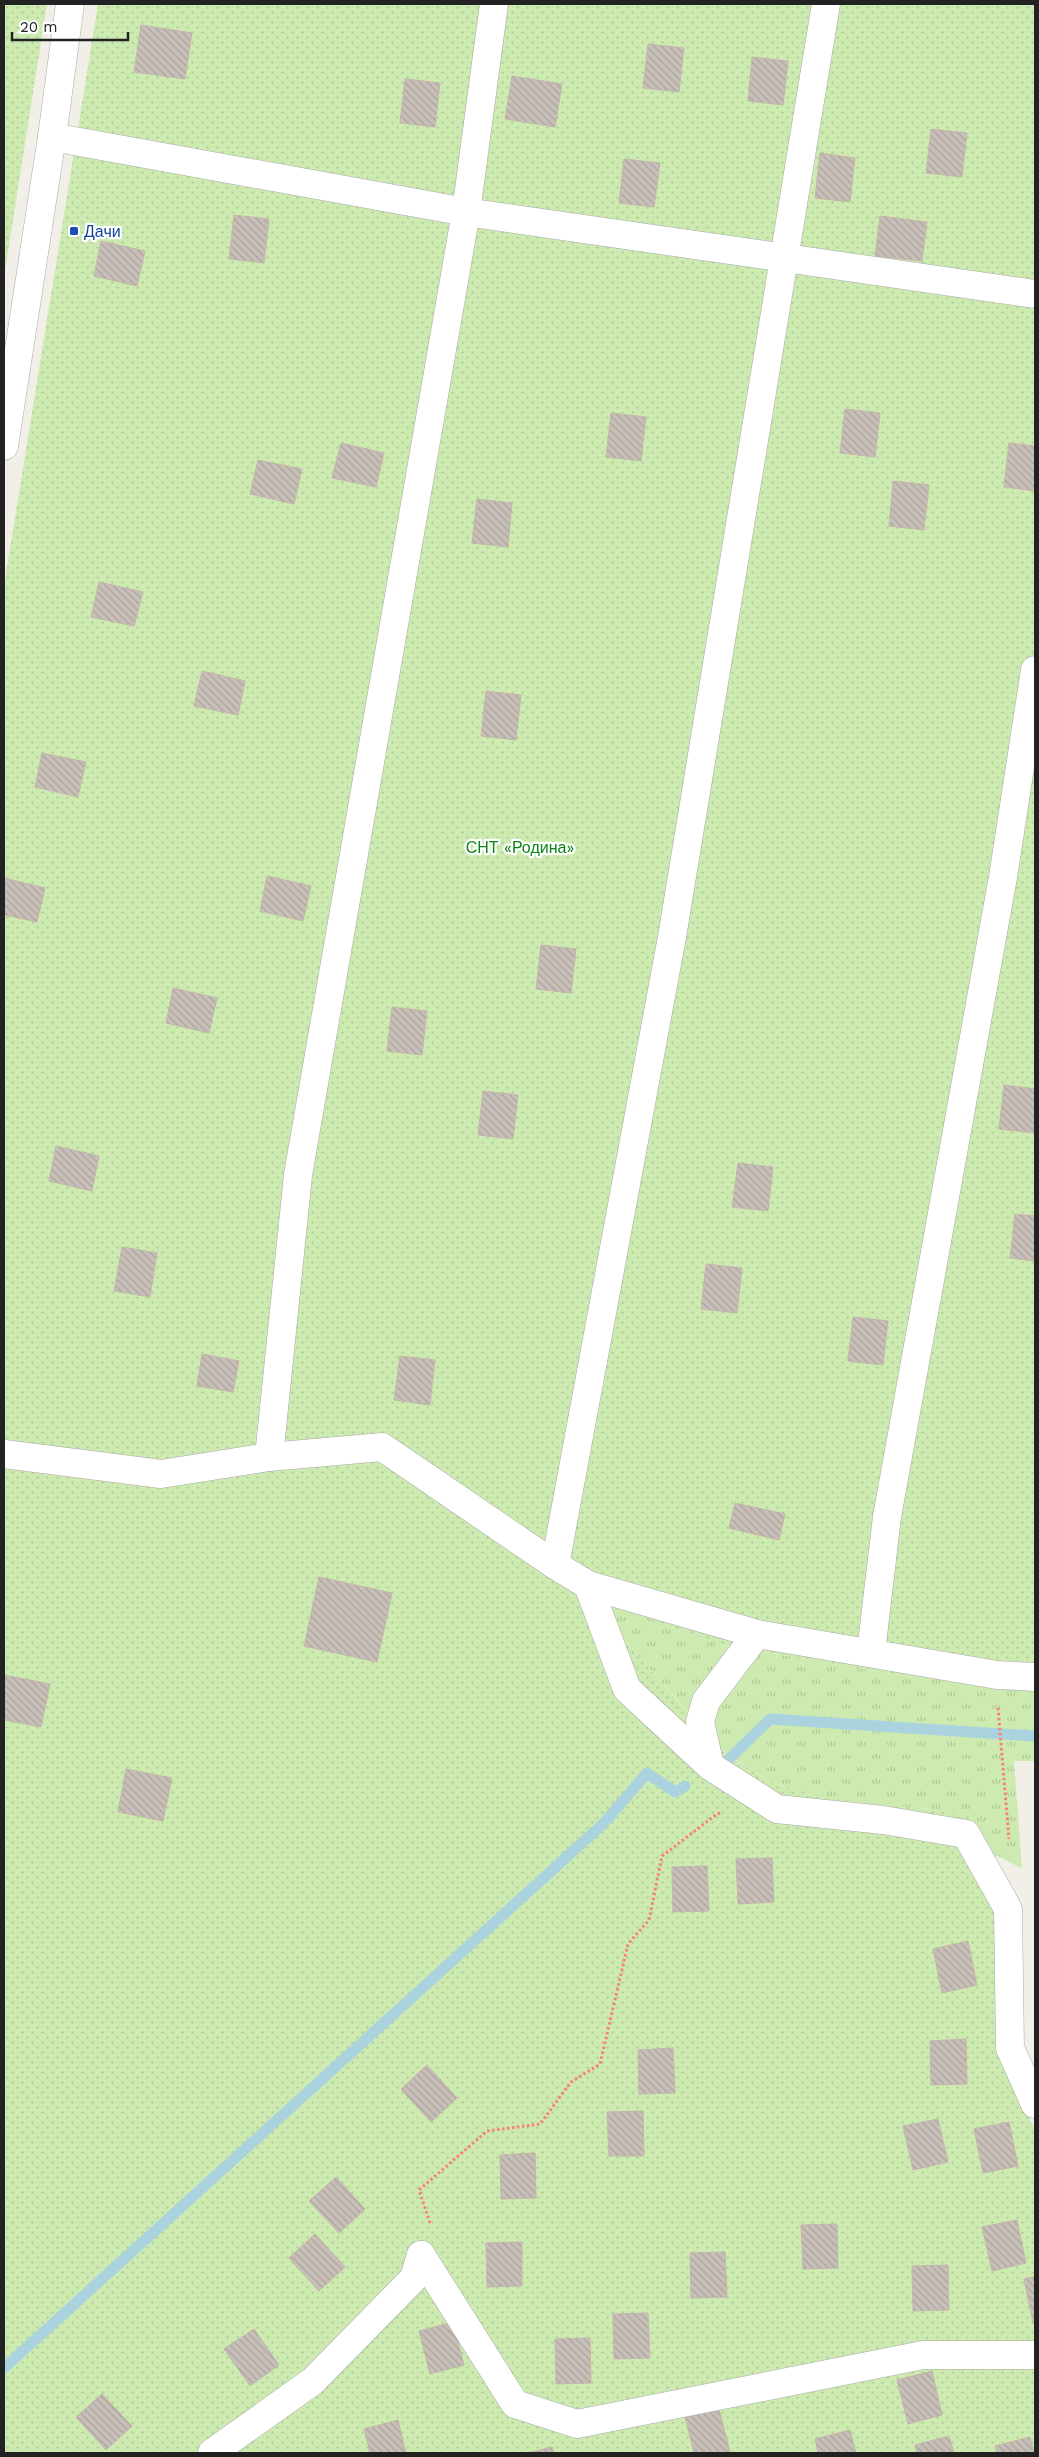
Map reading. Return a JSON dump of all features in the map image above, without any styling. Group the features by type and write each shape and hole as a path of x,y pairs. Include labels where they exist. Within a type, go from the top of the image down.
{"street":[{"path":"4,446 6,411 52,137 70,4"},
{"path":"269,1457 298,1175 377,713 466,212 494,4"},
{"path":"555,1565 672,937 826,4"},
{"path":"52,137 466,212 785,260 1035,294"},
{"path":"871,1652 887,1516 1003,877 1035,670"},
{"path":"4,1454 161,1474 269,1457 382,1447 555,1565 588,1585 757,1634 998,1675 1035,1678"},
{"path":"588,1585 627,1689 710,1766 777,1809 883,1820 966,1834 1008,1909 1010,2048 1035,2104"},
{"path":"710,1766 700,1722 706,1701 757,1634"},
{"path":"422,2255 516,2404 577,2424 923,2355 1035,2355"},
{"path":"212,2453 313,2381 414,2278 422,2255"}],"path":[{"path":"997,1706 1006,1787"},
{"path":"422,2255 431,2225 419,2190 487,2131 540,2124 571,2082 600,2064 628,1944 649,1920 662,1856 717,1814 725,1813"}],"green space":[{"path":"4,4 47,4 4,277"},
{"name":"СНТ «Родина»","path":"98,4 1035,4 1035,1691 886,1673 713,1643 584,1593 719,1749 770,1782 834,1802 911,1807 968,1815 996,1855 998,2052 1035,2130 1035,2453 4,2453 4,586"},
{"path":"583,1592 713,1643 886,1673 1035,1691 1035,1761 1014,1761 1022,1869 996,1855 968,1815 911,1807 834,1802 770,1782 720,1749"}],"building":[{"path":"141,25 192,33 185,79 134,72"},
{"path":"648,44 684,48 679,92 643,88"},
{"path":"752,57 788,61 783,105 748,101"},
{"path":"512,76 562,84 555,127 505,119"},
{"path":"405,79 440,83 435,127 400,123"},
{"path":"931,129 967,133 962,177 926,173"},
{"path":"820,153 855,158 850,202 815,198"},
{"path":"624,159 660,163 654,207 619,203"},
{"path":"234,215 269,219 264,263 229,259"},
{"path":"880,216 927,222 922,261 875,256"},
{"path":"101,241 145,251 137,286 94,276"},
{"path":"845,409 880,413 875,457 840,453"},
{"path":"611,413 646,417 641,461 606,457"},
{"path":"341,443 384,453 376,487 332,478"},
{"path":"1009,443 1035,446 1035,491 1004,487"},
{"path":"258,460 302,469 294,504 250,494"},
{"path":"893,481 929,485 924,530 889,526"},
{"path":"477,499 512,503 508,547 472,543"},
{"path":"99,582 143,592 134,626 91,617"},
{"path":"202,671 245,681 238,715 194,706"},
{"path":"486,691 521,695 516,740 481,736"},
{"path":"42,753 86,762 78,797 35,787"},
{"path":"267,876 311,886 303,921 260,911"},
{"path":"4,878 45,888 37,922 4,915"},
{"path":"541,945 576,949 571,993 536,989"},
{"path":"173,988 217,998 209,1033 166,1023"},
{"path":"392,1007 427,1011 422,1055 387,1051"},
{"path":"1004,1085 1035,1089 1034,1133 999,1129"},
{"path":"483,1091 518,1095 513,1139 478,1135"},
{"path":"56,1146 99,1156 92,1191 49,1181"},
{"path":"738,1163 773,1167 768,1211 732,1207"},
{"path":"1015,1214 1035,1216 1035,1261 1010,1258"},
{"path":"122,1247 157,1253 150,1297 114,1291"},
{"path":"706,1264 742,1268 737,1313 701,1309"},
{"path":"853,1317 888,1321 883,1365 848,1361"},
{"path":"202,1354 239,1361 233,1392 197,1386"},
{"path":"400,1356 435,1360 430,1405 394,1400"},
{"path":"735,1503 785,1514 779,1540 729,1528"},
{"path":"319,1577 392,1593 377,1662 304,1646"},
{"path":"4,1675 50,1684 41,1727 4,1720"},
{"path":"126,1769 172,1778 163,1821 118,1812"},
{"path":"772,1858 774,1902 738,1904 736,1859"},
{"path":"707,1866 709,1911 673,1912 672,1867"},
{"path":"968,1941 977,1985 942,1993 933,1949"},
{"path":"966,2039 967,2084 931,2085 930,2041"},
{"path":"673,2048 675,2093 639,2094 638,2050"},
{"path":"427,2065 457,2098 431,2122 401,2089"},
{"path":"643,2111 644,2156 609,2156 607,2112"},
{"path":"938,2119 948,2162 913,2170 903,2126"},
{"path":"1009,2122 1018,2166 983,2173 974,2129"},
{"path":"535,2153 536,2198 501,2199 500,2155"},
{"path":"336,2177 365,2209 339,2233 309,2201"},
{"path":"1017,2220 1026,2263 992,2271 982,2227"},
{"path":"837,2224 838,2268 803,2269 801,2225"},
{"path":"315,2234 345,2267 319,2291 289,2258"},
{"path":"522,2242 522,2286 487,2287 486,2243"},
{"path":"725,2252 727,2297 691,2298 690,2253"},
{"path":"948,2265 949,2310 913,2311 912,2266"},
{"path":"1035,2277 1035,2322 1033,2323 1024,2279"},
{"path":"648,2313 650,2358 614,2359 613,2314"},
{"path":"453,2322 464,2365 430,2374 419,2331"},
{"path":"254,2329 279,2365 250,2386 224,2349"},
{"path":"590,2338 591,2383 556,2384 555,2339"},
{"path":"932,2371 942,2415 908,2424 897,2380"},
{"path":"102,2394 132,2426 106,2450 76,2417"},
{"path":"719,2409 730,2452 694,2453 685,2417"},
{"path":"398,2420 406,2453 370,2453 364,2429"},
{"path":"850,2430 856,2453 818,2453 815,2439"},
{"path":"949,2436 954,2453 917,2453 915,2445"},
{"path":"1030,2437 1034,2453 997,2453 995,2446"},
{"path":"552,2447 554,2453 524,2453 536,2451"}],"waterway":[{"path":"722,1766 770,1719 1035,1736"},
{"path":"4,2368 604,1823 647,1773 675,1792 685,1786"}],"place":[{"name":"Дачи","path":"74,231"}]}
